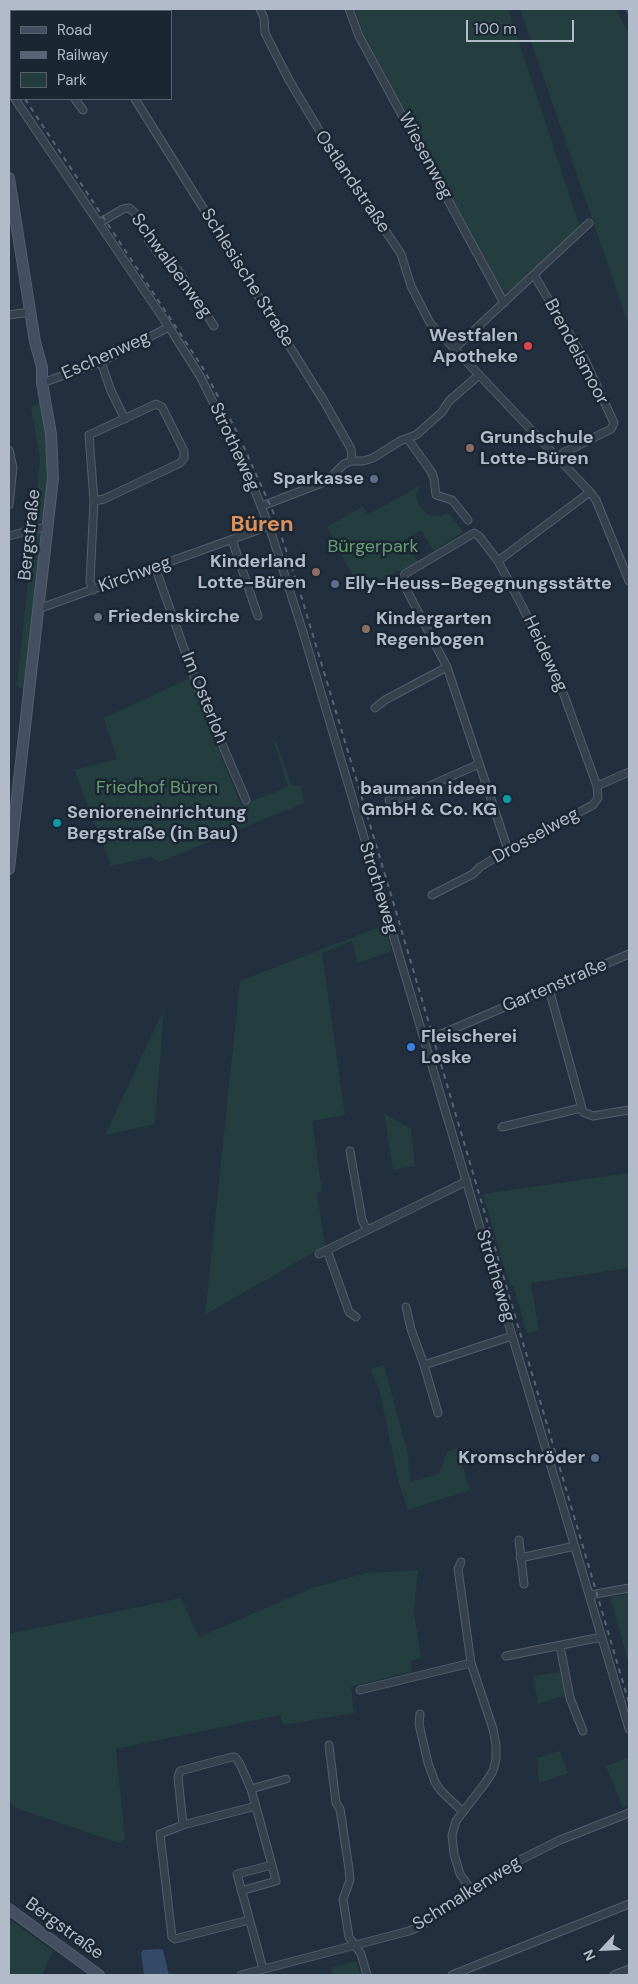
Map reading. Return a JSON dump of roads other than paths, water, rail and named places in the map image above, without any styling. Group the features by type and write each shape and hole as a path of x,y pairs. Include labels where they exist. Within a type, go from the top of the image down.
{"street":[{"name":"Ostlandstraße","path":"260,9 264,18 265,33 303,106 348,177 401,254 411,286 430,323 590,492 596,500 629,581"},
{"name":"Wiesenweg","path":"349,9 359,36 504,302"},
{"name":"Strotheweg","path":"16,100 200,376 223,419 270,526 629,1728"},
{"path":"76,100 83,110"},
{"name":"Schlesische Straße","path":"136,100 326,403 351,449 352,461"},
{"name":"Bergstraße","path":"9,178 30,312 42,368 42,383 53,456 53,478 48,529 9,869"},
{"name":"Schwalbenweg","path":"99,223 123,209 129,208 135,213 150,241 164,261 178,270 214,326"},
{"path":"454,349 590,223"},
{"name":"Brendelsmoor","path":"534,275 585,360 614,423 611,429 557,457"},
{"path":"9,315 30,312"},
{"name":"Eschenweg","path":"42,383 101,362 169,327"},
{"path":"101,362 125,419"},
{"path":"262,506 322,483 344,464 373,458 400,441 416,435 442,412 449,401 479,375"},
{"path":"93,590 90,582 94,501 89,435 156,404 162,407 184,451 184,458 180,463 104,499 94,501"},
{"path":"408,439 432,473 436,495 452,500 468,520"},
{"path":"9,450 13,468 9,504"},
{"path":"498,562 590,492"},
{"name":"Kirchweg","path":"38,609 270,526"},
{"path":"9,536 39,528 48,529"},
{"name":"Heideweg","path":"447,667 403,585 402,577 474,533 479,536 498,562 561,685 597,786"},
{"path":"232,540 258,616"},
{"name":"Im Osterloh","path":"156,567 198,688 246,800"},
{"path":"375,708 385,700 447,667 508,850"},
{"path":"389,800 402,798 479,764"},
{"path":"597,786 629,772"},
{"name":"Drosselweg","path":"432,895 474,874 480,867 508,850 593,805 598,798 597,786"},
{"name":"Gartenstraße","path":"425,1041 629,954"},
{"path":"549,989 581,1108 587,1115 592,1116 629,1110"},
{"path":"502,1127 581,1108"},
{"path":"350,1151 362,1220 367,1230"},
{"path":"319,1254 467,1181"},
{"path":"327,1250 349,1312 356,1317"},
{"path":"406,1307 411,1329 438,1413"},
{"path":"424,1365 512,1336"},
{"path":"519,1540 524,1584"},
{"path":"520,1558 575,1546"},
{"path":"461,1562 458,1569 471,1662 493,1729 496,1745 496,1759 486,1782 462,1811 456,1821 452,1834 454,1854 460,1874 472,1891"},
{"path":"590,1595 629,1588"},
{"path":"506,1656 602,1637"},
{"path":"560,1646 570,1698 583,1731"},
{"path":"360,1690 471,1662"},
{"path":"420,1714 419,1724 428,1763 435,1782 441,1791 462,1811"},
{"path":"329,1745 336,1803 340,1808 350,1869 350,1880 343,1899 349,1937 361,1954 366,1975"},
{"path":"183,1825 178,1777 180,1771 232,1756 235,1757 251,1789 276,1881 241,1891"},
{"path":"251,1789 286,1779"},
{"path":"249,1920 175,1939 172,1937 160,1834 183,1825 256,1806"},
{"name":"Schmalkenweg","path":"240,1975 355,1946 419,1927 510,1865 560,1840 629,1813"},
{"path":"263,1969 237,1874 272,1864"},
{"path":"452,1975 629,1904"},
{"name":"Bergstraße","path":"9,1909 99,1975"},
{"path":"614,1975 629,1969"}],"water":[{"path":"143,1950 163,1950 169,1975 144,1975 141,1953"}],"waterway":[{"path":"626,9 629,15"}],"railway":[{"path":"26,100 203,368 238,434 274,514 299,589 392,898 629,1703"}],"place":[{"name":"Westfalen Apotheke","path":"528,346"},
{"name":"Grundschule Lotte-Büren","path":"470,448"},
{"name":"Sparkasse","path":"374,479"},
{"name":"Kinderland Lotte-Büren","path":"316,572"},
{"name":"Elly-Heuss-Begegnungsstätte","path":"335,584"},
{"name":"Friedenskirche","path":"98,617"},
{"name":"Kindergarten Regenbogen","path":"366,629"},
{"name":"baumann ideen GmbH & Co. KG","path":"507,799"},
{"name":"Senioreneinrichtung Bergstraße (in Bau)","path":"57,823"},
{"name":"Fleischerei Loske","path":"411,1047"},
{"name":"Kromschröder","path":"595,1458"}],"district":[{"name":"Büren","path":"262,525"}],"park label":[{"name":"Bürgerpark","path":"373,547"},
{"name":"Friedhof Büren","path":"157,788"}]}
